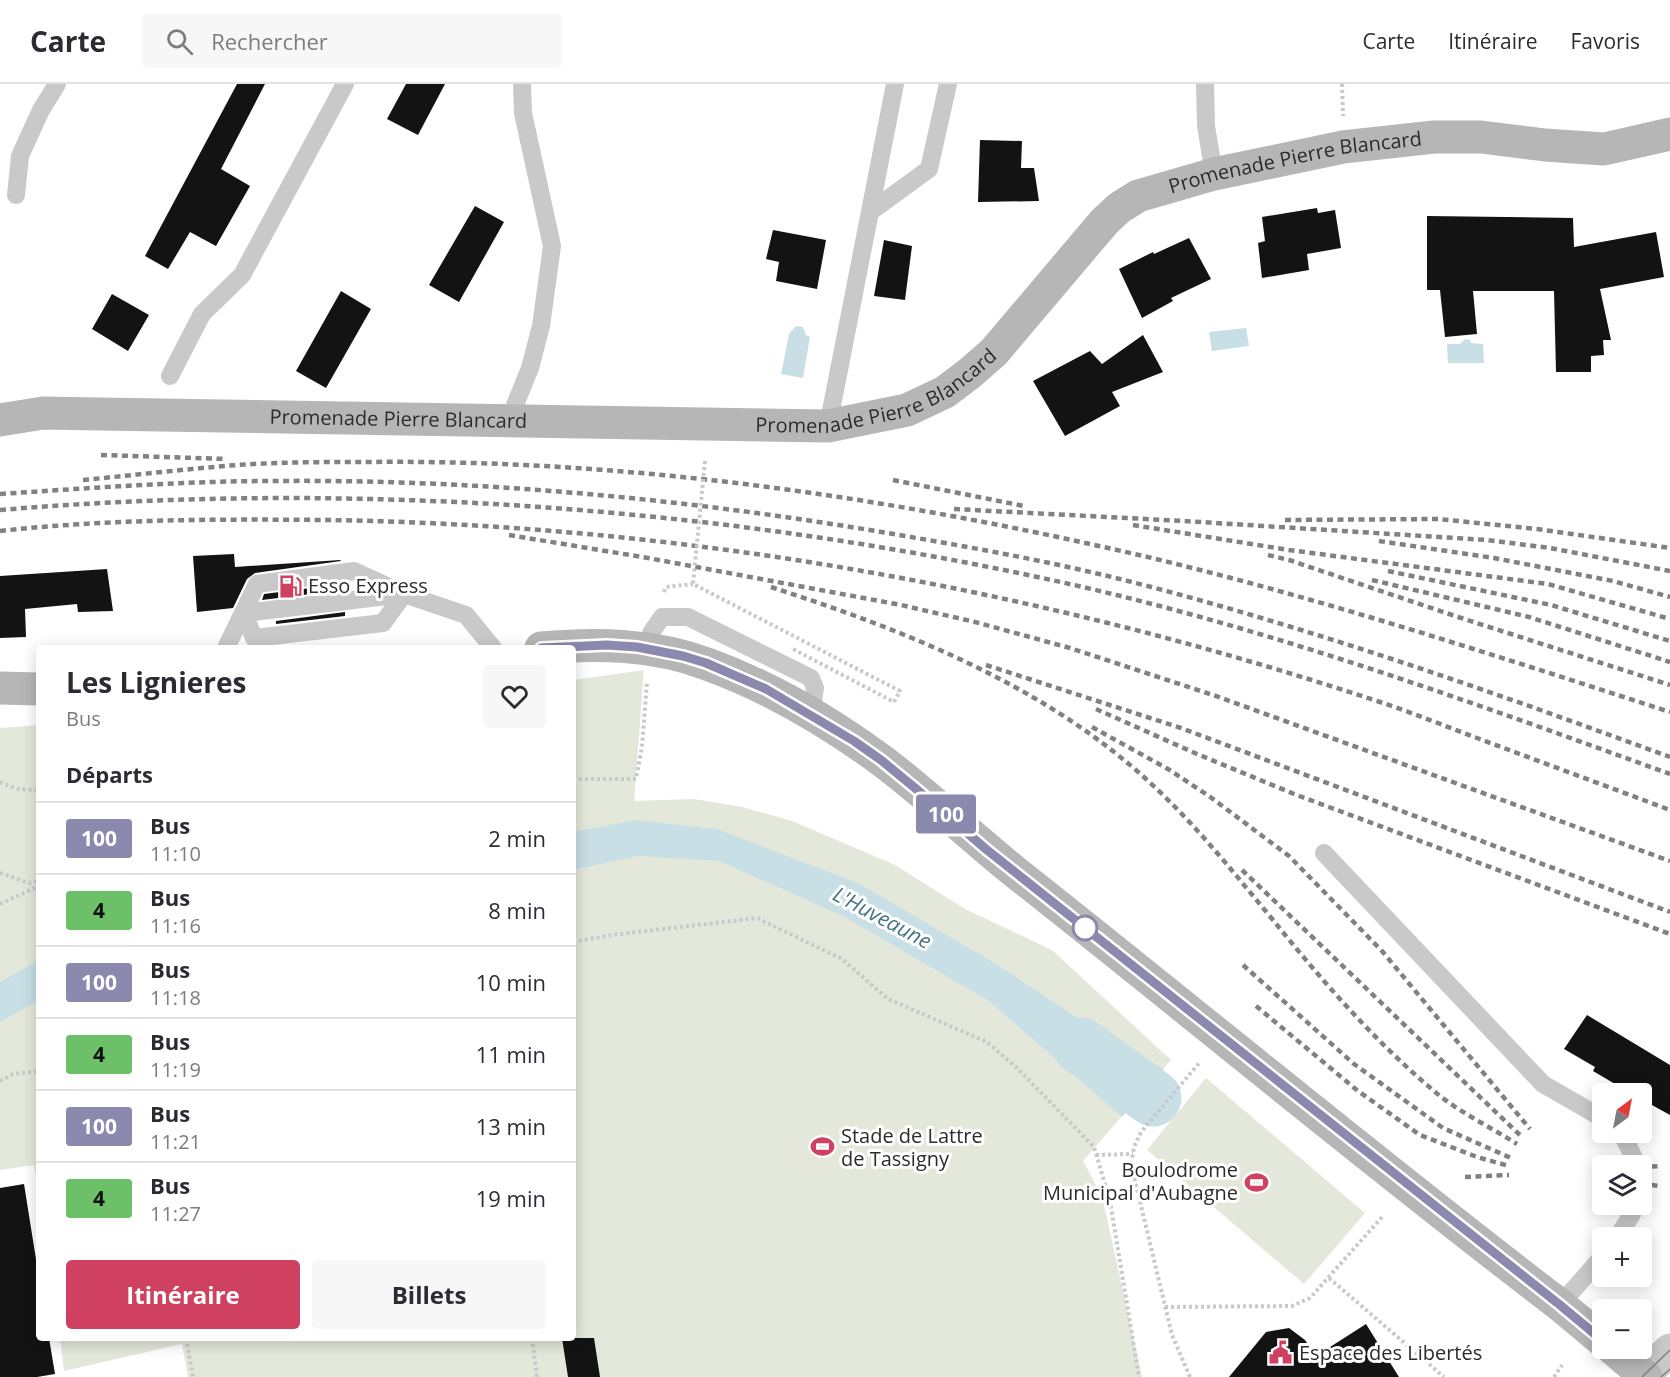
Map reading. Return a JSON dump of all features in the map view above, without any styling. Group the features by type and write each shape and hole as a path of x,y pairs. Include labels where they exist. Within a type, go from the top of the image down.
{"street":[{"name":"Promenade Pierre Blancard","path":"0,420 43,413 828,426 907,410 945,392 994,352 1104,222 1119,208 1138,196 1214,174 1343,147 1434,137 1481,137 1545,145 1604,148 1670,134"},
{"path":"576,646 607,645 650,650 706,663 766,689 881,760 987,850 1592,1332"},
{"path":"0,688 36,689"},
{"path":"1625,1359 1645,1376 1670,1350"}],"lane":[{"path":"16,195 20,156 41,110 57,84"},
{"path":"170,376 202,314 242,275 345,84"},
{"path":"509,420 530,368 541,326 552,246 523,113 522,84"},
{"path":"828,426 895,84"},
{"path":"870,212 930,169 948,84"},
{"path":"1205,84 1206,126 1214,174"},
{"path":"228,645 257,584 354,571 404,594 466,615 491,645"},
{"path":"244,613 404,594"},
{"path":"244,613 254,638 383,623 404,594"},
{"path":"1324,853 1543,1084 1592,1112"},
{"path":"1560,1305 1592,1268"}],"path":[{"path":"693,584 705,461"},
{"path":"676,586 693,584 900,691 894,702 791,648"},
{"path":"576,779 636,779 642,747 650,650"},
{"path":"0,782 17,789 36,790"},
{"path":"0,873 29,883 36,882"},
{"path":"0,904 36,887"},
{"path":"576,941 757,918 842,959 888,999 987,1042 1019,1070 1094,1147 1110,1201 1139,1377"},
{"path":"1190,1377 1172,1335 1131,1164 1134,1147 1141,1132 1200,1062"},
{"path":"0,1081 14,1074 36,1071"},
{"path":"1096,1155 1132,1154"},
{"path":"1165,1307 1292,1306 1310,1298 1383,1216"},
{"path":"1329,1278 1444,1377"},
{"path":"187,1341 193,1377"},
{"path":"532,1341 537,1377"},
{"path":"1554,1377 1562,1365"}],"shaded area":[{"name":"Stade de Lattre de Tassigny","path":"644,670 634,801 694,799 742,807 792,821 895,865 965,909 1052,950 1171,1060 1083,1161 1102,1196 1142,1377 188,1377 182,1344 64,1371 60,1341 576,1341 576,680"},
{"path":"36,725 36,1177 34,1165 0,1170 0,728"},
{"name":"Boulodrome Municipal d'Aubagne","path":"1206,1078 1365,1213 1304,1284 1147,1150"}],"water":[{"path":"796,326 803,327 806,335 810,337 803,378 781,374 789,334"},
{"path":"1246,328 1249,346 1212,351 1209,332"},
{"path":"1465,339 1470,340 1471,343 1483,344 1484,363 1448,363 1447,344 1460,344"},
{"path":"636,820 717,829 860,884 1001,967 1108,1038 1164,1069 1122,1117 989,1001 845,917 719,861 638,856 576,869 576,831"},
{"path":"36,962 36,1002 0,1022 0,982"}],"building":[{"path":"237,84 265,84 221,169 250,186 216,246 190,232 168,269 145,256"},
{"path":"406,84 445,84 418,135 387,119"},
{"path":"980,140 1022,141 1021,168 1034,168 1039,201 978,202"},
{"path":"475,206 504,222 459,302 429,285"},
{"path":"1317,208 1318,213 1335,210 1341,248 1307,254 1309,270 1262,278 1258,243 1265,241 1262,217"},
{"path":"1427,216 1573,218 1574,247 1656,232 1664,277 1600,289 1611,340 1603,340 1604,355 1591,356 1591,372 1556,372 1554,291 1473,291 1477,334 1445,337 1440,290 1427,290"},
{"path":"773,230 826,240 817,289 776,281 779,262 766,259"},
{"path":"1189,238 1211,279 1171,298 1173,301 1142,318 1119,269"},
{"path":"884,240 912,246 905,300 874,296"},
{"path":"341,291 371,309 326,388 296,371"},
{"path":"112,294 149,315 128,351 92,329"},
{"path":"1143,335 1163,372 1112,392 1120,406 1065,436 1033,381 1090,351 1102,364"},
{"path":"234,554 235,567 341,561 255,573 247,579 233,608 197,612 193,556"},
{"path":"107,569 113,611 78,612 77,604 25,609 26,637 0,638 0,576"},
{"path":"342,584 343,590 262,600 264,594"},
{"path":"345,612 345,616 276,624 276,621"},
{"path":"1587,1015 1670,1065 1670,1115 1652,1105 1652,1083 1613,1083 1593,1071 1595,1067 1564,1049"},
{"path":"24,1184 36,1259 36,1341 50,1341 55,1374 37,1377 0,1377 0,1188"},
{"name":"Espace des Libertés","path":"1366,1324 1399,1377 1229,1377 1266,1332 1289,1328 1305,1340 1316,1356"},
{"path":"594,1338 600,1377 568,1377 562,1341"}],"waterway":[{"name":"L'Huveaune","path":"1081,1046 1153,1098"}],"tram line":[{"path":"1642,1377 1670,1350"},
{"path":"1661,1377 1670,1369"}],"railway":[{"path":"101,455 227,459"},
{"path":"83,480 269,463 467,463 566,467 764,486 863,501 1059,537 1221,575 1414,631 1670,712"},
{"path":"893,480 1024,506"},
{"path":"0,494 240,481 353,481 591,494 827,523 1047,563 1200,600 1403,663 1670,757"},
{"path":"0,510 134,501 269,498 404,500 540,507 675,519 810,536 943,558 1150,603 1375,670 1670,774"},
{"path":"954,509 1487,540 1550,548 1670,571"},
{"path":"1285,520 1438,519 1537,529 1670,548"},
{"path":"0,531 81,524 203,520 326,520 460,525 594,535 727,550 860,571 991,596 1122,627 1252,662 1392,706 1670,810"},
{"path":"1133,525 1289,550 1548,584 1670,619"},
{"path":"509,535 901,605 1070,648 1216,696 1670,861"},
{"path":"1379,541 1494,558 1613,581 1670,597"},
{"path":"1268,555 1670,685"},
{"path":"1388,571 1551,605 1670,641"},
{"path":"1372,580 1529,617 1670,662"},
{"path":"771,587 878,624 930,646 1031,696 1079,726 1124,760 1180,812 1331,989 1395,1056 1449,1103 1517,1144"},
{"path":"986,665 1181,728 1670,912"},
{"path":"1096,709 1294,794 1670,934"},
{"path":"1092,727 1168,769 1209,796 1289,856 1382,951 1530,1129"},
{"path":"1242,870 1522,1137"},
{"path":"1243,965 1354,1064 1443,1128 1511,1158"},
{"path":"1256,1006 1358,1091 1420,1135 1477,1157 1509,1166"},
{"path":"1652,1166 1662,1166"},
{"path":"1465,1177 1509,1175"},
{"path":"1652,1185 1661,1186"}],"bus line":[{"name":"100","path":"576,646 637,647 706,663 766,689 854,741 881,760 987,850 1592,1332"}],"place":[{"name":"Esso Express","path":"290,586"},
{"name":"Stade de Lattre de Tassigny","path":"823,1147"},
{"name":"Boulodrome Municipal d'Aubagne","path":"1256,1182"},
{"name":"Espace des Libertés","path":"1281,1353"}]}
